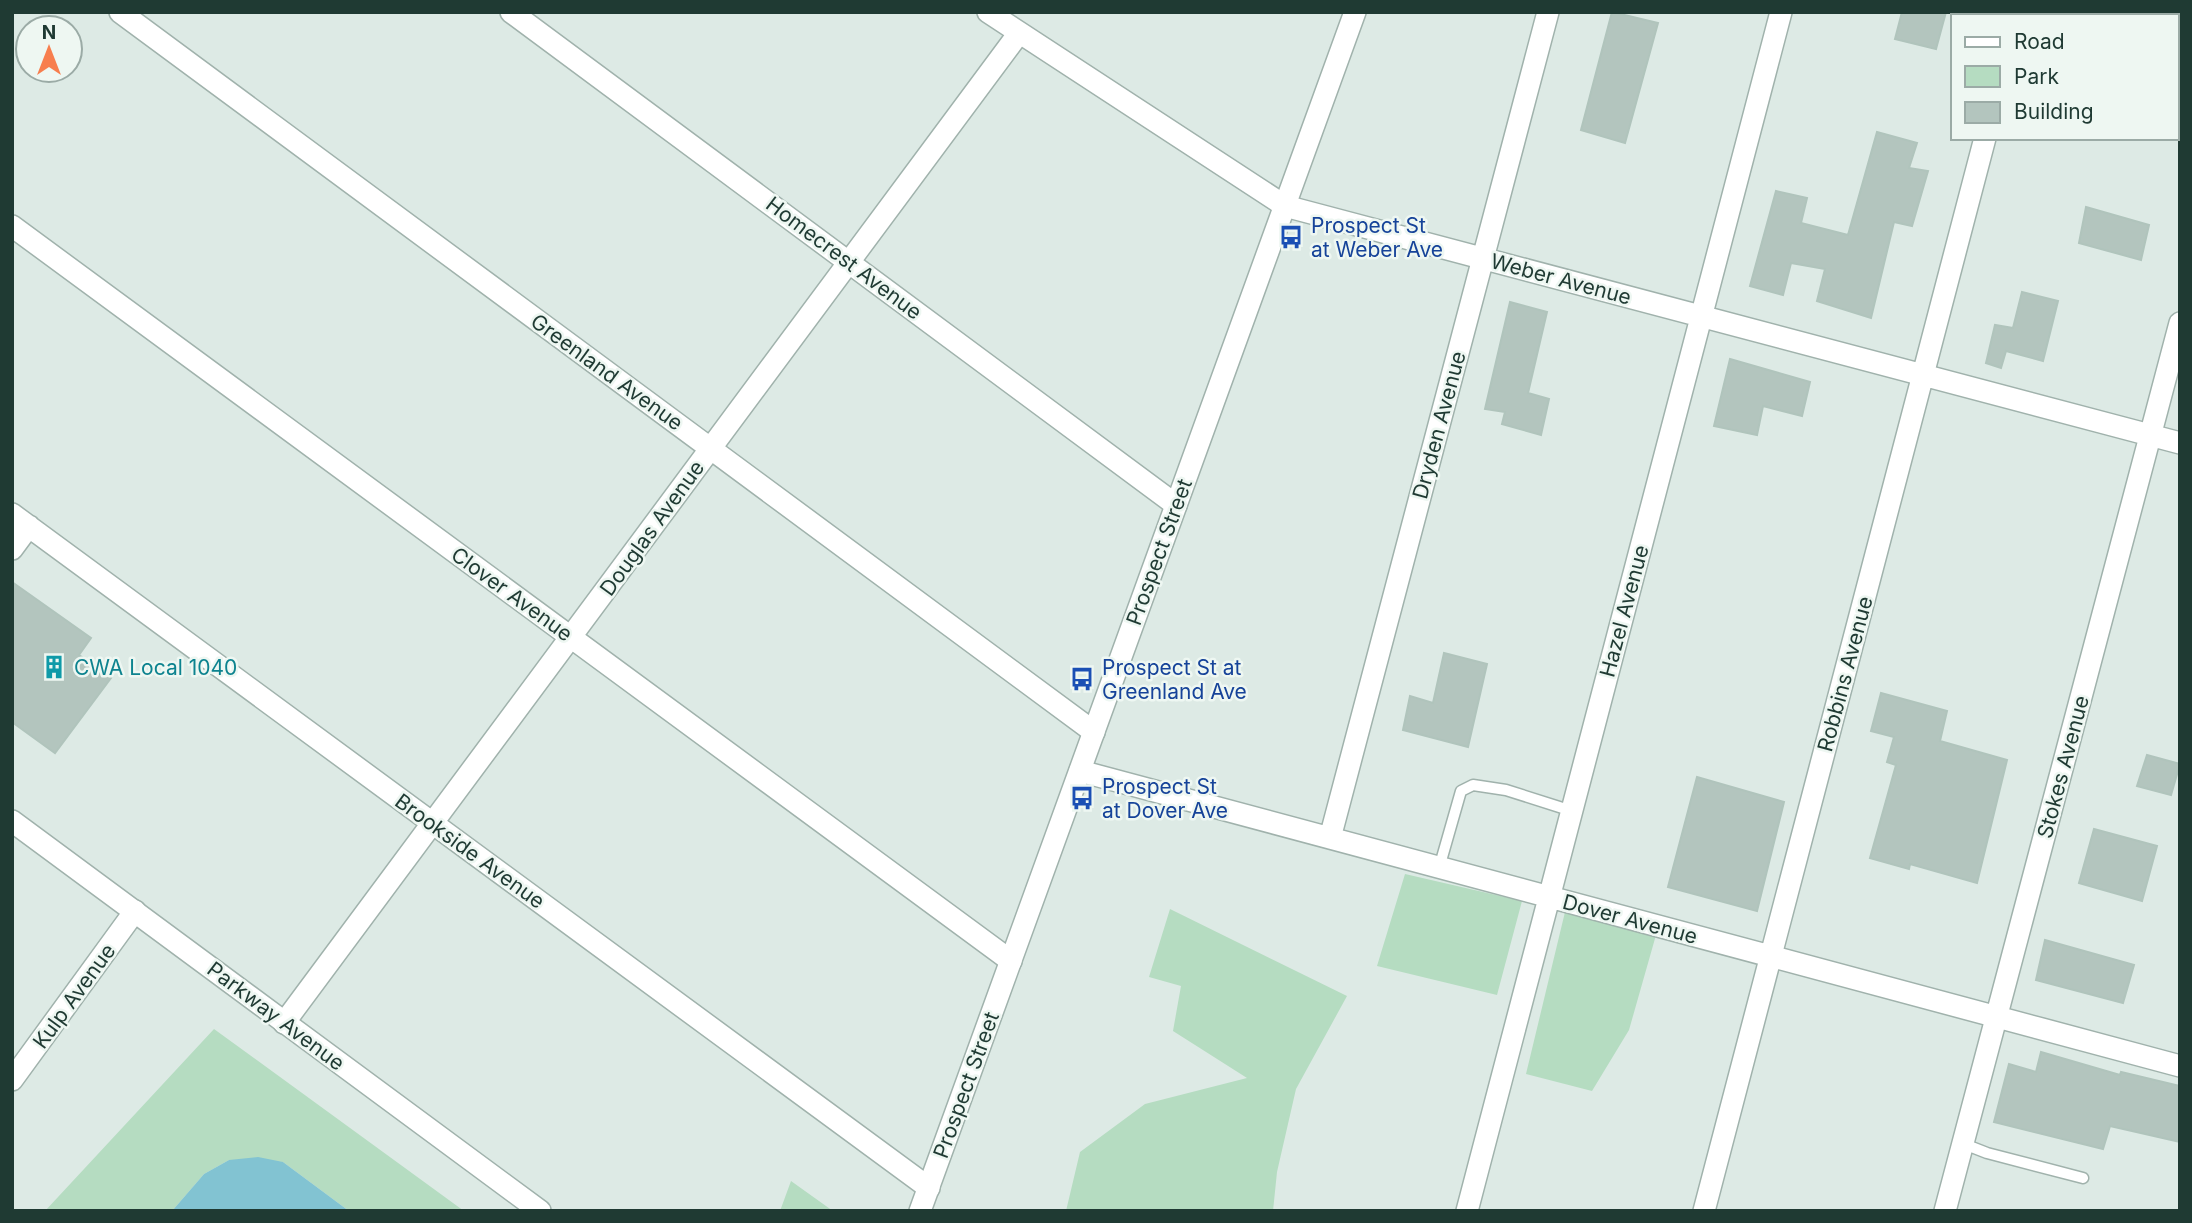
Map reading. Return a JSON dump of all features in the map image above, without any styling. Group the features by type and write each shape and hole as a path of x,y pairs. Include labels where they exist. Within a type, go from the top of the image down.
{"street":[{"name":"Greenland Avenue","path":"120,12 1094,732"},
{"name":"Homecrest Avenue","path":"511,12 1176,505"},
{"name":"Weber Avenue","path":"988,12 1284,206 2180,443"},
{"name":"Prospect Street","path":"920,1211 1355,12"},
{"name":"Dryden Avenue","path":"1330,838 1548,12"},
{"name":"Hazel Avenue","path":"1468,1211 1781,12"},
{"name":"Douglas Avenue","path":"285,1023 1019,33"},
{"name":"Robbins Avenue","path":"1704,1211 1984,140"},
{"name":"Clover Avenue","path":"12,226 1011,961"},
{"name":"Stokes Avenue","path":"1945,1211 2180,323"},
{"path":"12,549 21,520"},
{"name":"Brookside Avenue","path":"21,520 929,1188"},
{"name":"Dover Avenue","path":"1080,771 2180,1066"},
{"name":"Parkway Avenue","path":"12,821 540,1211"},
{"name":"Kulp Avenue","path":"12,1080 135,911"}],"lane":[{"path":"1438,868 1461,791 1473,785 1506,790 1572,811"},
{"path":"1964,1144 1987,1153 2083,1178"}],"green space":[{"path":"1405,874 1522,901 1497,995 1377,966"},
{"path":"1170,909 1347,996 1296,1089 1277,1172 1273,1211 1066,1211 1080,1152 1145,1104 1247,1078 1173,1031 1181,986 1149,977"},
{"path":"1565,912 1656,935 1629,1030 1592,1091 1526,1074"},
{"path":"214,1029 464,1211 349,1211 283,1162 229,1160 204,1174 172,1211 45,1211"},
{"path":"791,1181 833,1211 780,1211"}],"water":[{"path":"258,1157 283,1162 349,1211 172,1211 204,1174 229,1160"}],"building":[{"path":"1612,12 1658,23 1625,143 1581,130"},
{"path":"1902,12 1946,12 1936,49 1895,39"},
{"path":"1877,132 1917,143 1909,168 1928,171 1912,226 1894,222 1871,318 1817,301 1825,269 1791,263 1783,295 1750,286 1776,191 1807,198 1801,223 1848,235"},
{"path":"2086,207 2149,225 2141,260 2079,243"},
{"path":"2022,292 2058,301 2043,361 2006,351 2001,368 1986,363 1995,325 2013,328"},
{"path":"1510,302 1547,312 1528,393 1549,399 1541,435 1502,424 1505,412 1485,409"},
{"path":"1730,359 1810,382 1802,416 1763,406 1757,435 1714,426"},
{"name":"CWA Local 1040","path":"12,582 91,638 79,655 111,678 55,753 12,722"},
{"path":"1444,653 1487,664 1468,747 1403,730 1410,696 1433,703"},
{"path":"1881,693 1947,711 1940,741 2007,760 1977,883 1910,864 1909,869 1870,858 1896,765 1887,762 1894,737 1871,731"},
{"path":"2147,755 2180,764 2171,795 2137,786"},
{"path":"1697,777 1784,802 1757,911 1668,887"},
{"path":"2094,829 2157,846 2142,901 2079,883"},
{"path":"2045,940 2134,965 2123,1003 2036,980"},
{"path":"2041,1052 2120,1075 2121,1072 2180,1086 2180,1142 2110,1126 2103,1149 1994,1122 2009,1064 2036,1072"}],"place":[{"name":"Prospect St at Weber Ave","path":"1291,237"},
{"name":"CWA Local 1040","path":"54,667"},
{"name":"Prospect St at Greenland Ave","path":"1082,679"},
{"name":"Prospect St at Dover Ave","path":"1082,798"}]}
